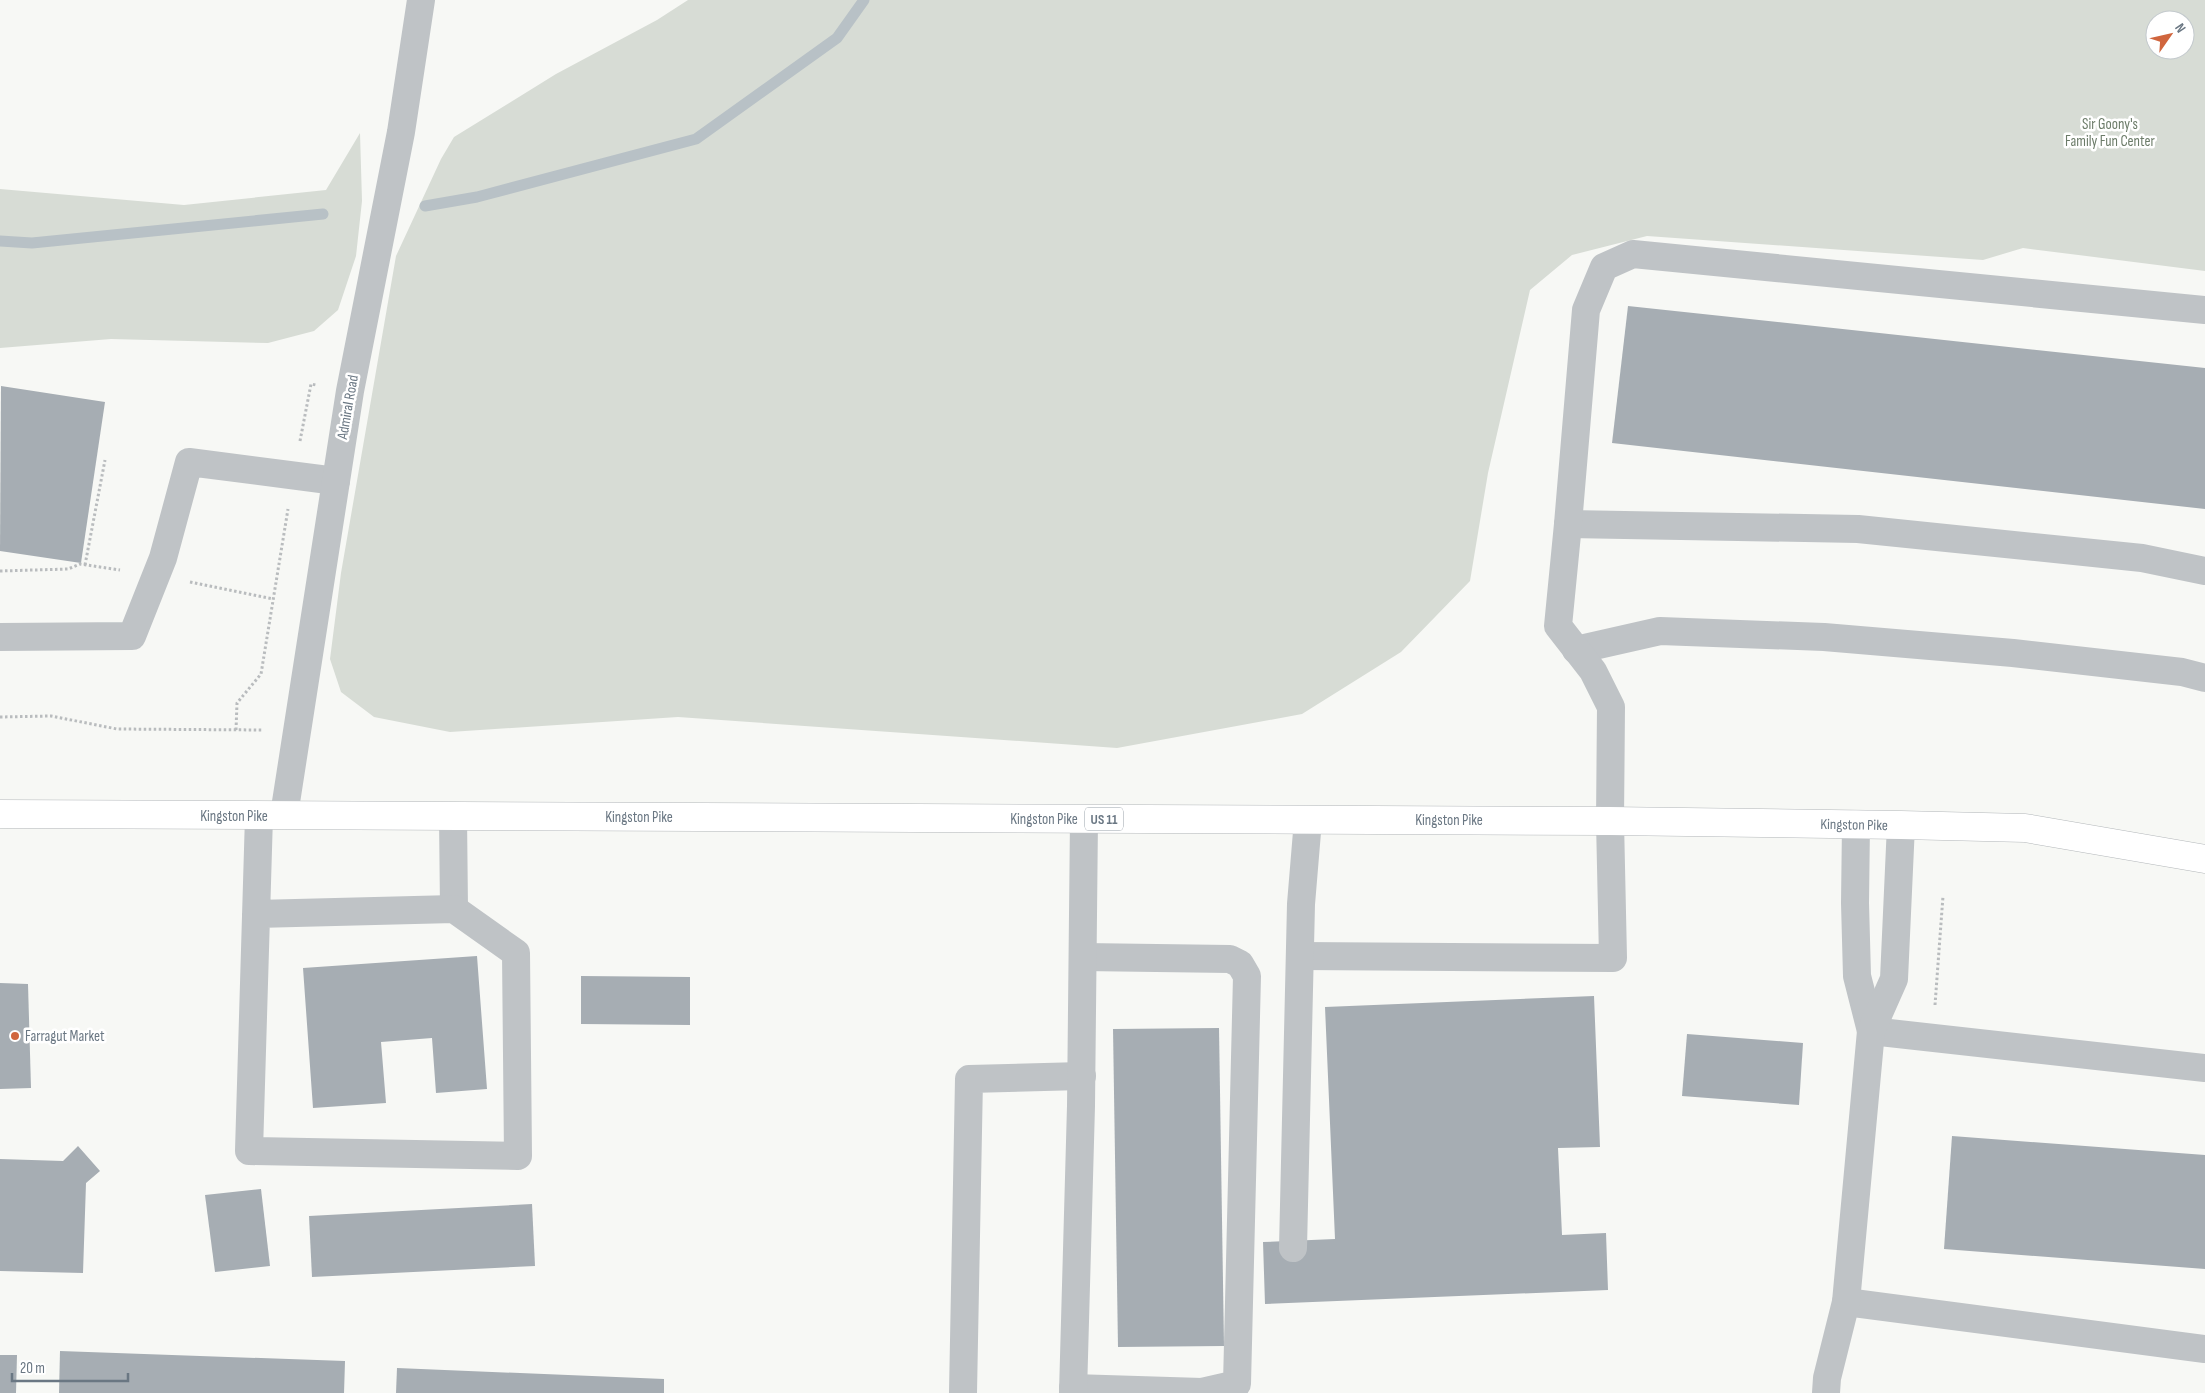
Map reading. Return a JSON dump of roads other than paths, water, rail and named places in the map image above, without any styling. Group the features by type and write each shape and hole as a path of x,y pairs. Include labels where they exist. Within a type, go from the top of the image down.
{"main road":[{"name":"Kingston Pike","path":"0,814 1610,821 1856,824 2025,828 2205,859"}],"street":[{"name":"Admiral Road","path":"421,0 400,132 350,391 297,730 271,816 256,914 249,1151 518,1156 516,953 454,909"},
{"path":"1300,956 1612,958 1611,708 1593,671 1558,626 1586,310 1604,267 1633,254 2205,310"},
{"path":"0,637 132,636 163,558 189,462 336,481"},
{"path":"1568,524 1858,529 2142,558 2205,570"},
{"path":"1576,650 1660,631 1824,637 2022,654 2182,672 2205,678"},
{"path":"256,914 454,909 453,816"},
{"path":"1083,957 1230,959 1240,964 1248,976 1237,1384 1202,1392 1073,1390 1082,1076 1084,819"},
{"path":"1293,1248 1301,904 1308,820"},
{"path":"1856,824 1855,903 1857,976 1871,1030"},
{"path":"1826,1393 1827,1378 1846,1302 1871,1030 1894,979 1901,825"},
{"path":"1871,1030 2205,1068"},
{"path":"963,1393 969,1079 1082,1076"},
{"path":"1846,1302 2205,1349"}],"waterway":[{"path":"425,206 477,197 696,139 837,38 864,0"},
{"path":"0,241 32,243 323,214"}],"place":[{"name":"Farragut Market","path":"15,1036"}],"park label":[{"name":"Sir Goony's Family Fun Center","path":"2110,132"}]}
